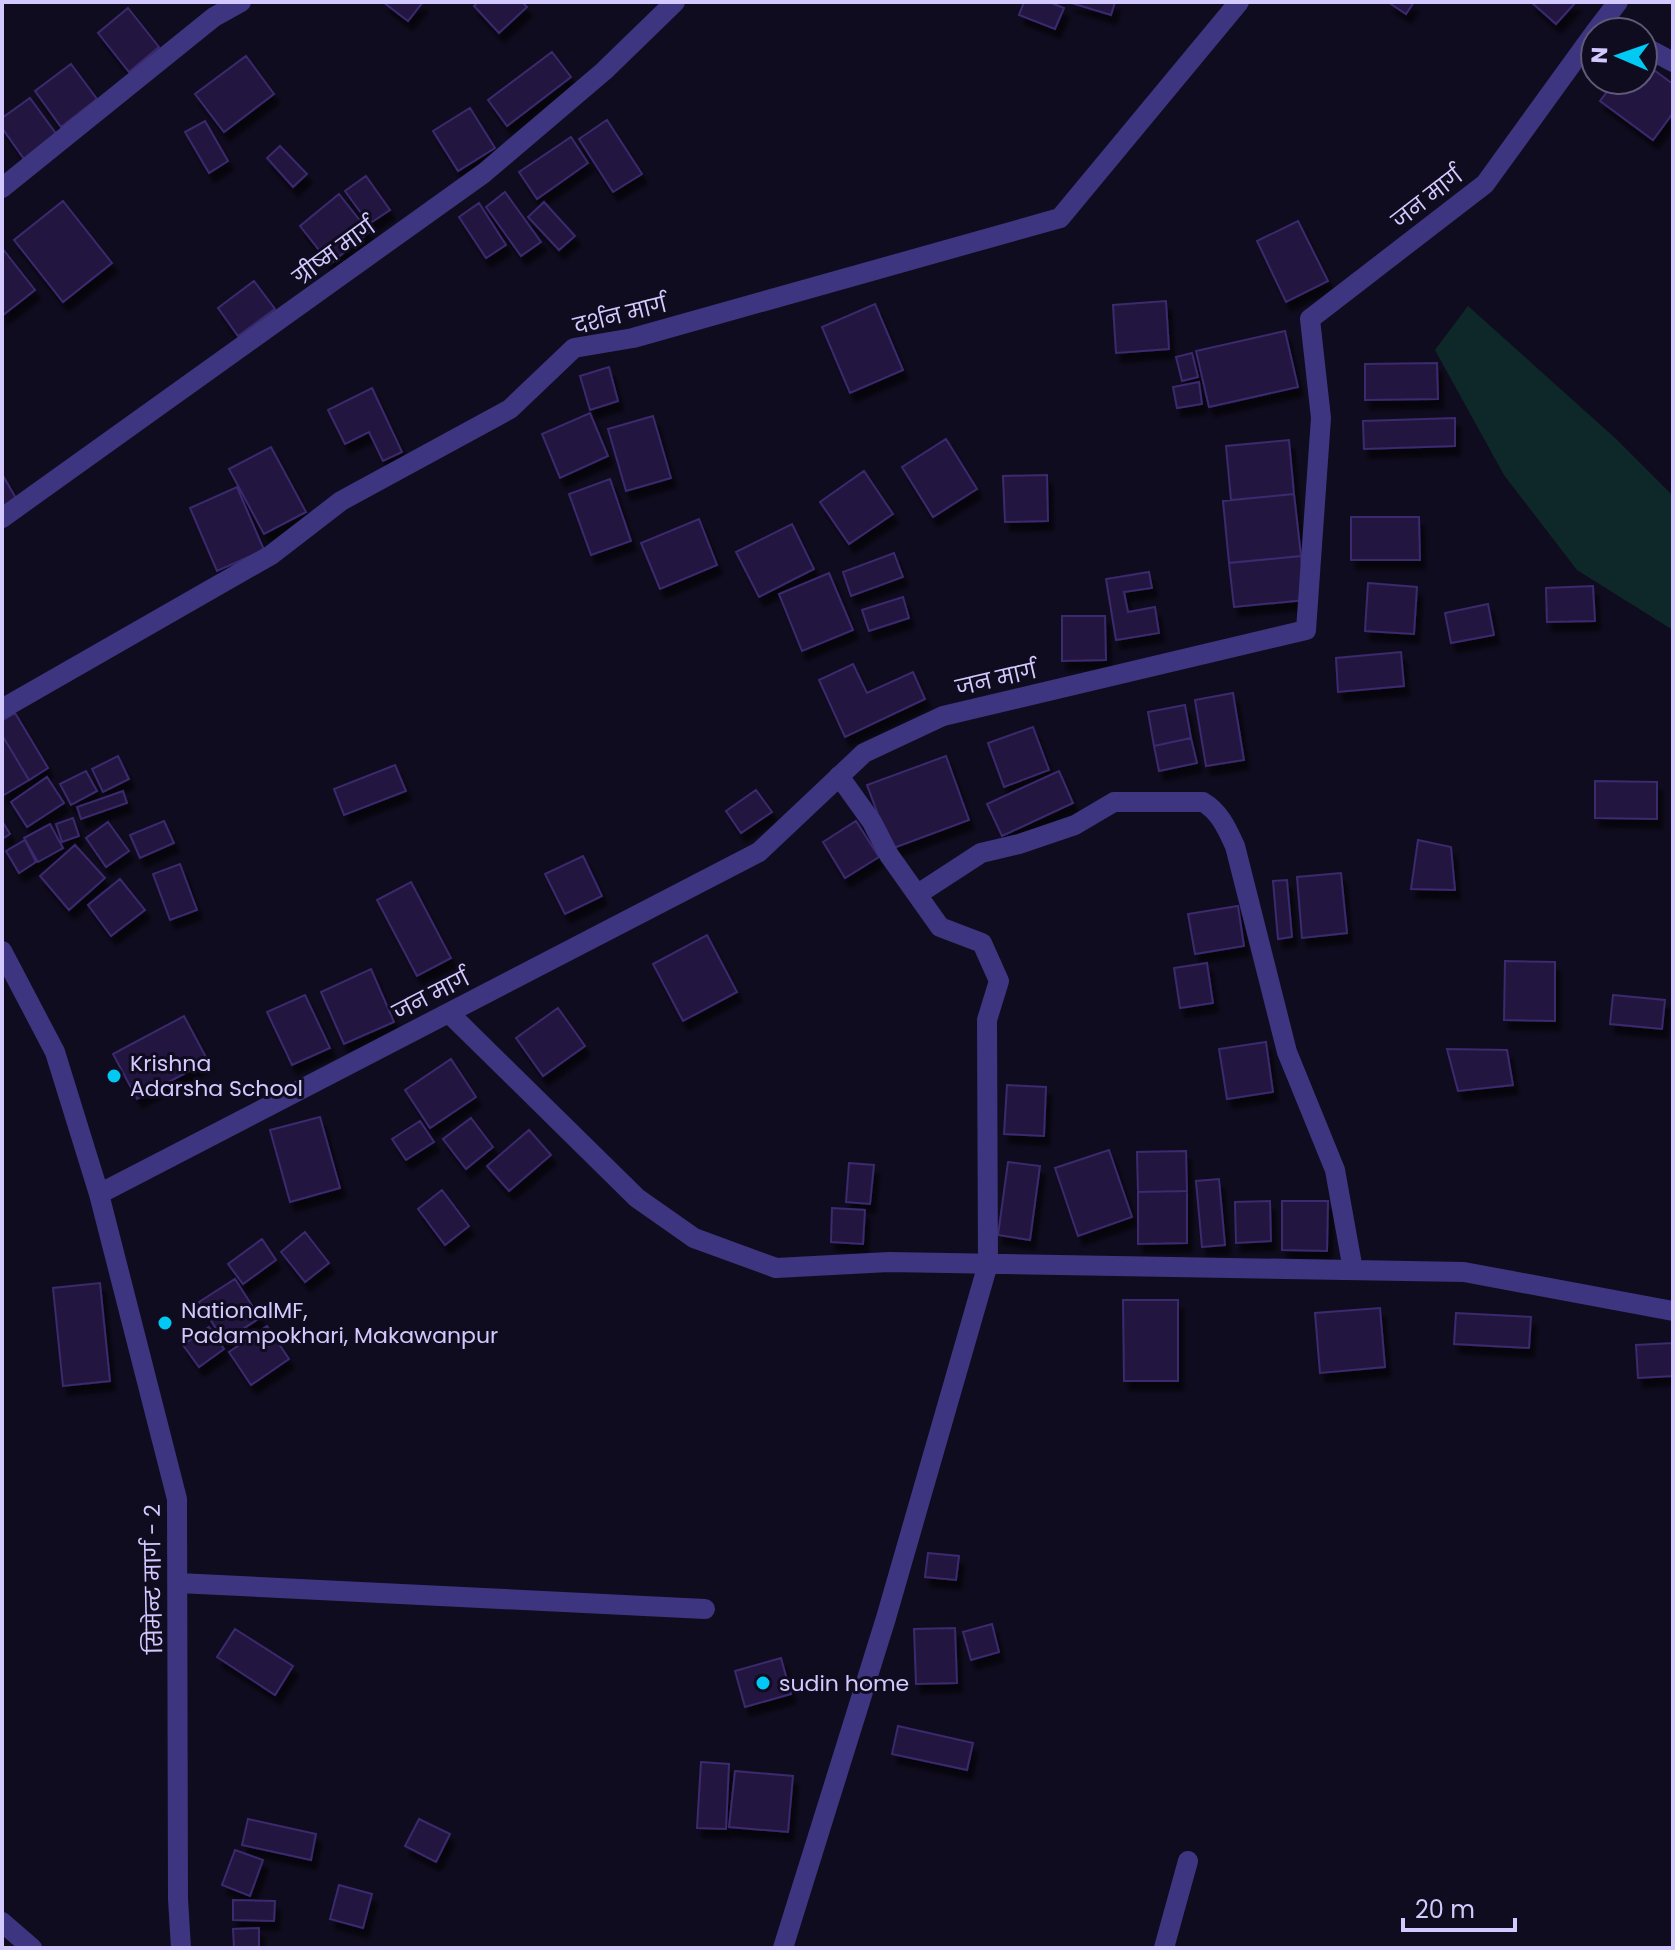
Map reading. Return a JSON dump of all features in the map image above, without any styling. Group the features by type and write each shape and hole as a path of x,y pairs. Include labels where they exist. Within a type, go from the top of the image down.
{"street":[{"path":"2,188 214,17 241,2"},
{"name":"ग्रीष्म मार्ग","path":"2,518 484,173 604,71 675,2"},
{"name":"दर्शन मार्ग","path":"2,709 271,555 341,501 510,409 574,348 633,338 1060,218 1239,2"},
{"name":"जन मार्ग","path":"99,1194 759,852 864,753 943,716 1306,630 1321,418 1310,319 1485,184 1579,61"},
{"path":"783,1948 886,1618 988,1264 987,1020 999,981 982,943 940,927 839,776"},
{"path":"918,894 981,853 1075,825 1114,802 1203,802 1212,808 1235,846 1287,1052 1335,1170 1353,1270"},
{"name":"सिमेन्ट मार्ग - 2","path":"2,951 55,1052 99,1194 177,1499 178,1899 181,1948"},
{"path":"449,1013 637,1198 694,1238 776,1268 889,1262 1464,1272 1673,1311"},
{"path":"178,1583 705,1609"},
{"path":"1164,1948 1188,1861"},
{"path":"2,1922 32,1948"}],"green space":[{"path":"1468,306 1615,438 1673,496 1673,630 1577,570 1504,475 1435,350"}],"building":[{"path":"383,2 423,2 408,21"},
{"path":"478,2 522,2 527,7 499,33 474,6"},
{"path":"1024,2 1049,2 1064,8 1055,29 1019,15"},
{"path":"1068,2 1115,2 1111,15"},
{"path":"1388,2 1414,2 1406,14"},
{"path":"1531,2 1576,2 1556,24"},
{"path":"128,8 159,47 129,72 98,33"},
{"path":"552,52 571,77 507,126 488,100"},
{"path":"246,56 274,94 224,132 195,94"},
{"path":"71,64 97,99 61,127 35,91"},
{"path":"1659,74 1673,84 1673,113 1653,140 1600,101 1604,96 1659,96"},
{"path":"30,98 57,135 24,159 2,128 2,118"},
{"path":"470,108 495,148 458,171 433,131"},
{"path":"607,120 642,174 613,192 579,139"},
{"path":"205,121 228,161 209,173 185,132"},
{"path":"571,137 588,163 537,199 519,172"},
{"path":"280,146 307,174 293,187 267,158"},
{"path":"366,176 390,210 369,224 345,191"},
{"path":"505,192 541,242 521,256 486,207"},
{"path":"339,194 369,232 330,264 300,226"},
{"path":"63,201 112,263 63,302 14,240"},
{"path":"544,202 575,236 559,250 528,217"},
{"path":"479,203 506,245 486,258 459,217"},
{"path":"1298,221 1328,281 1286,302 1257,241"},
{"path":"2,248 35,290 2,316"},
{"path":"254,281 275,309 238,336 218,308"},
{"path":"1166,301 1169,349 1116,353 1113,305"},
{"path":"875,304 903,370 850,393 822,327"},
{"path":"1285,331 1298,387 1209,407 1196,351"},
{"path":"1192,353 1198,377 1182,381 1176,357"},
{"path":"1437,363 1438,399 1365,400 1365,364"},
{"path":"609,367 618,401 590,410 580,376"},
{"path":"1199,382 1202,404 1177,408 1173,387"},
{"path":"372,388 402,452 383,461 369,432 345,444 328,410"},
{"path":"590,413 608,456 560,478 542,434"},
{"path":"653,416 671,478 626,491 608,429"},
{"path":"1455,418 1455,446 1364,449 1363,421"},
{"path":"946,439 977,489 933,517 902,467"},
{"path":"1289,440 1294,494 1231,500 1226,446"},
{"path":"271,447 306,512 264,534 229,469"},
{"path":"864,471 893,514 849,544 820,502"},
{"path":"2,474 17,500 2,510"},
{"path":"1047,475 1048,521 1005,522 1003,476"},
{"path":"610,479 631,541 591,555 569,494"},
{"path":"237,487 264,550 217,571 190,508"},
{"path":"1294,494 1301,556 1229,563 1223,501"},
{"path":"1351,517 1419,517 1420,560 1351,560"},
{"path":"699,519 717,565 660,589 641,543"},
{"path":"792,524 814,569 759,597 736,552"},
{"path":"894,553 903,577 851,596 843,572"},
{"path":"1301,556 1305,600 1234,607 1229,563"},
{"path":"1149,572 1152,588 1124,592 1128,612 1155,607 1159,633 1116,640 1106,579"},
{"path":"829,573 853,630 802,651 779,594"},
{"path":"1368,583 1417,587 1414,634 1365,631"},
{"path":"1593,586 1595,621 1547,622 1546,588"},
{"path":"903,597 909,618 869,631 862,610"},
{"path":"1488,604 1494,635 1451,643 1445,613"},
{"path":"1062,616 1105,616 1106,660 1062,661"},
{"path":"1401,652 1404,686 1338,692 1336,658"},
{"path":"853,664 867,693 913,672 925,699 845,737 819,680"},
{"path":"1233,693 1244,760 1206,766 1195,700"},
{"path":"1185,705 1191,738 1154,746 1148,712"},
{"path":"15,713 48,768 29,780 2,735 2,721"},
{"path":"1033,727 1049,770 1004,787 988,743"},
{"path":"2,735 29,780 2,796"},
{"path":"1191,738 1197,763 1159,771 1154,746"},
{"path":"118,756 129,779 103,792 92,769"},
{"path":"946,756 969,820 891,849 867,785"},
{"path":"395,765 406,791 344,815 334,789"},
{"path":"86,771 97,791 71,805 60,784"},
{"path":"1059,771 1073,803 1002,836 987,804"},
{"path":"47,777 64,803 27,827 11,802"},
{"path":"1595,781 1657,782 1657,819 1595,818"},
{"path":"756,790 772,812 741,833 726,811"},
{"path":"123,791 127,803 81,819 77,807"},
{"path":"73,818 79,836 62,842 56,824"},
{"path":"2,821 10,834 2,839"},
{"path":"164,821 174,843 140,858 130,835"},
{"path":"856,821 879,857 845,878 823,842"},
{"path":"108,822 129,851 106,867 86,838"},
{"path":"50,824 63,848 38,862 24,838"},
{"path":"25,840 36,862 19,873 6,851"},
{"path":"1418,840 1451,847 1455,890 1411,889"},
{"path":"75,845 105,878 69,910 40,876"},
{"path":"583,856 602,896 565,914 545,874"},
{"path":"180,864 197,910 170,920 153,874"},
{"path":"1341,873 1347,933 1302,938 1297,877"},
{"path":"120,879 145,910 111,936 88,905"},
{"path":"1287,880 1292,937 1278,939 1273,881"},
{"path":"411,882 451,958 417,976 377,900"},
{"path":"1238,906 1244,946 1195,954 1188,914"},
{"path":"707,935 737,992 683,1021 653,964"},
{"path":"1505,961 1555,962 1555,1021 1504,1020"},
{"path":"1207,963 1213,1003 1180,1008 1174,968"},
{"path":"371,969 394,1022 344,1044 321,992"},
{"path":"305,995 330,1048 292,1065 267,1012"},
{"path":"1613,995 1665,1000 1662,1029 1610,1024"},
{"path":"558,1008 585,1046 543,1076 516,1038"},
{"path":"184,1016 208,1061 137,1099 113,1054"},
{"path":"1266,1042 1273,1092 1227,1099 1219,1049"},
{"path":"1447,1049 1507,1050 1513,1085 1458,1091"},
{"path":"451,1059 476,1097 430,1128 405,1090"},
{"path":"1007,1085 1046,1087 1044,1136 1004,1134"},
{"path":"320,1117 340,1188 290,1202 270,1130"},
{"path":"471,1118 493,1147 466,1169 443,1139"},
{"path":"420,1121 434,1142 406,1160 392,1139"},
{"path":"529,1130 551,1155 509,1191 487,1166"},
{"path":"1109,1150 1132,1217 1078,1236 1055,1168"},
{"path":"1186,1151 1187,1191 1138,1192 1137,1152"},
{"path":"1008,1162 1040,1166 1030,1240 998,1235"},
{"path":"849,1163 874,1165 870,1204 846,1202"},
{"path":"1219,1179 1225,1245 1202,1247 1196,1181"},
{"path":"442,1190 469,1226 445,1245 418,1209"},
{"path":"1187,1191 1187,1243 1138,1244 1138,1192"},
{"path":"1270,1201 1271,1241 1236,1243 1235,1202"},
{"path":"1282,1201 1328,1201 1327,1251 1282,1250"},
{"path":"832,1208 865,1210 863,1244 831,1242"},
{"path":"305,1232 329,1263 305,1282 281,1252"},
{"path":"262,1239 276,1260 243,1284 228,1264"},
{"path":"235,1279 260,1318 224,1341 199,1302"},
{"path":"100,1283 110,1381 63,1386 53,1288"},
{"path":"1123,1300 1178,1300 1178,1381 1124,1381"},
{"path":"1380,1308 1385,1367 1320,1373 1315,1313"},
{"path":"1456,1313 1531,1317 1529,1348 1454,1344"},
{"path":"267,1326 289,1359 251,1385 229,1352"},
{"path":"209,1327 224,1349 199,1367 183,1345"},
{"path":"1673,1343 1673,1376 1638,1378 1636,1345"},
{"path":"928,1553 959,1556 956,1580 925,1577"},
{"path":"992,1624 999,1652 971,1660 963,1632"},
{"path":"955,1628 957,1683 916,1684 914,1629"},
{"path":"235,1629 293,1666 275,1695 217,1657"},
{"name":"sudin home","path":"781,1658 791,1694 745,1707 735,1671"},
{"path":"898,1726 973,1743 967,1770 892,1754"},
{"path":"701,1762 729,1764 726,1829 697,1828"},
{"path":"735,1771 793,1776 788,1832 729,1827"},
{"path":"248,1819 316,1834 311,1860 242,1845"},
{"path":"419,1819 450,1834 436,1862 405,1846"},
{"path":"235,1850 263,1860 250,1896 222,1885"},
{"path":"339,1885 372,1894 363,1928 330,1919"},
{"path":"233,1900 275,1901 274,1921 233,1920"},
{"path":"259,1928 259,1948 234,1948 233,1929"}],"place":[{"name":"Krishna Adarsha School","path":"114,1076"},
{"name":"NationalMF, Padampokhari, Makawanpur","path":"165,1323"},
{"name":"sudin home","path":"763,1683"}]}
